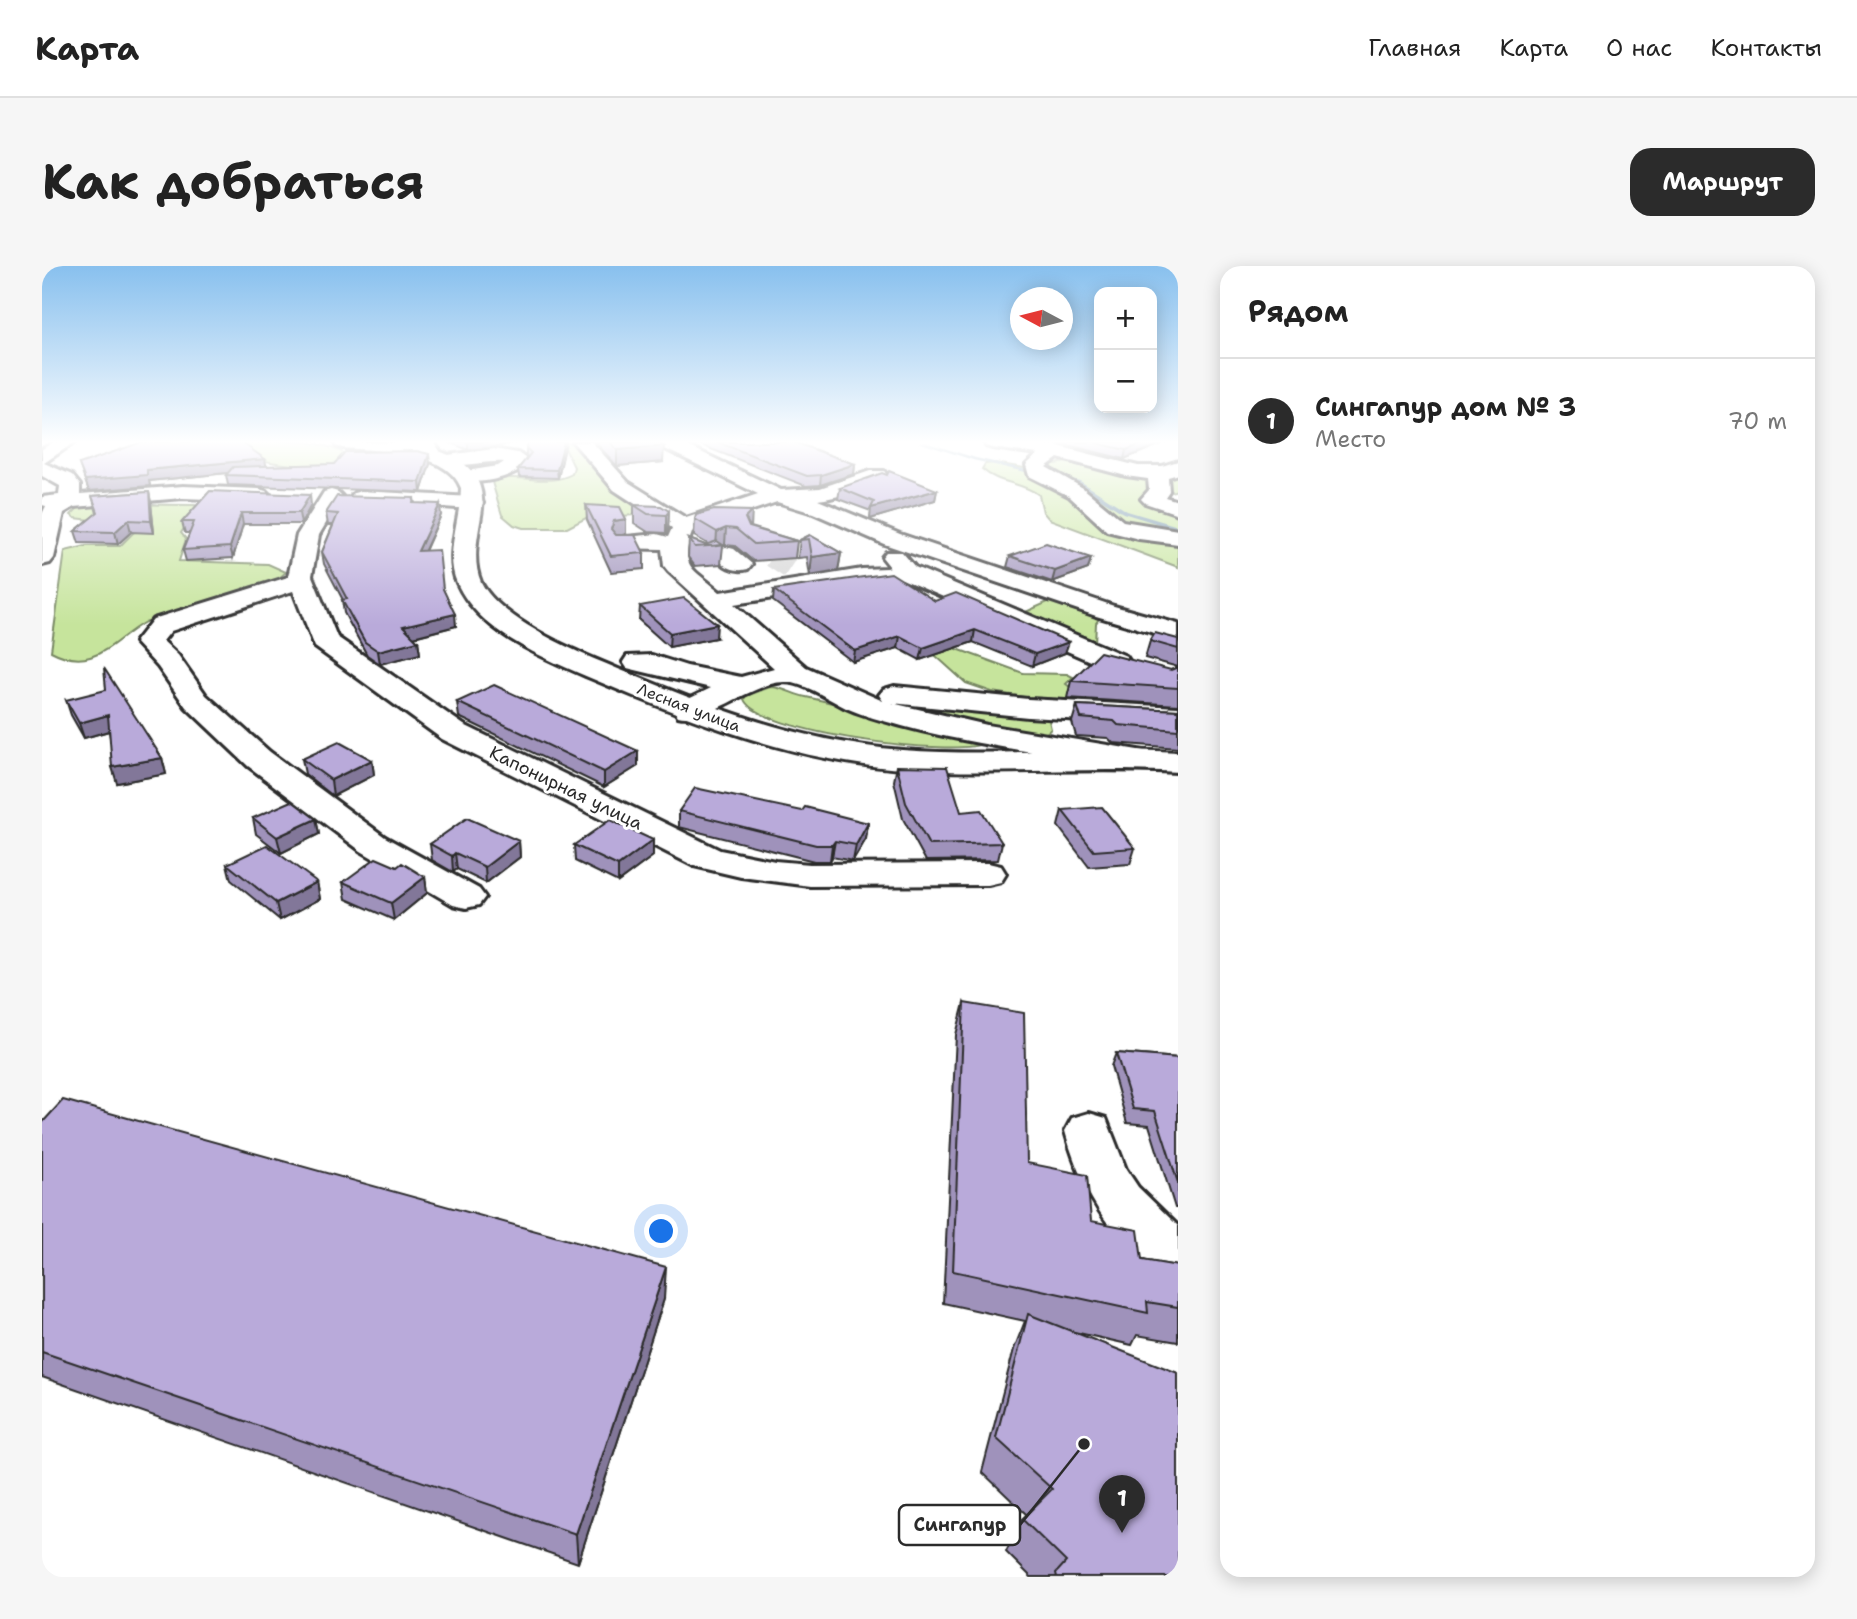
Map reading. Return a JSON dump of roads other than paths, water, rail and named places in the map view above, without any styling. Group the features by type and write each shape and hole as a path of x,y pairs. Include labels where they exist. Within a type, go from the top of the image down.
{"street":[{"name":"Капонирная улица","path":"316,503 300,576 325,641 453,732 707,858 769,873 988,874"},
{"name":"Лесная улица","path":"445,503 463,551 464,568 469,582 490,608 520,632 587,666 689,710 771,738 818,750 868,757 945,762 1139,759 1178,762"},
{"path":"644,503 688,535"},
{"path":"761,503 688,535 673,559 676,566 796,673 860,703 912,719 1139,759"},
{"path":"804,503 887,530 977,569 1105,611 1172,626"},
{"path":"1089,503 1115,526 1178,537"},
{"path":"42,558 55,504"},
{"path":"624,543 657,541 688,535 729,518 741,524"},
{"path":"887,530 893,555 903,566 902,571"},
{"path":"977,569 1012,556"},
{"path":"715,600 770,574 825,568 821,564"},
{"path":"770,574 863,576 892,575 902,571 1116,662 1144,670"},
{"path":"302,582 181,617 162,625 149,642 168,661 196,701 259,759 373,844 466,897"},
{"path":"1105,611 1111,634 1111,657 1116,662"},
{"path":"637,662 652,663 680,673 743,686"},
{"path":"689,710 743,686 780,674 796,673"},
{"path":"860,703 865,696 879,694 1028,708 1178,716"},
{"path":"1089,1131 1097,1164 1122,1208 1178,1254"}],"waterway":[{"path":"1111,503 1125,512 1178,528"}],"tunnel":[{"path":"772,557 792,570"}],"place":[{"name":"Сингапур","path":"1084,1444"},
{"name":"Сингапур дом № 3","path":"1122,1533"}]}
